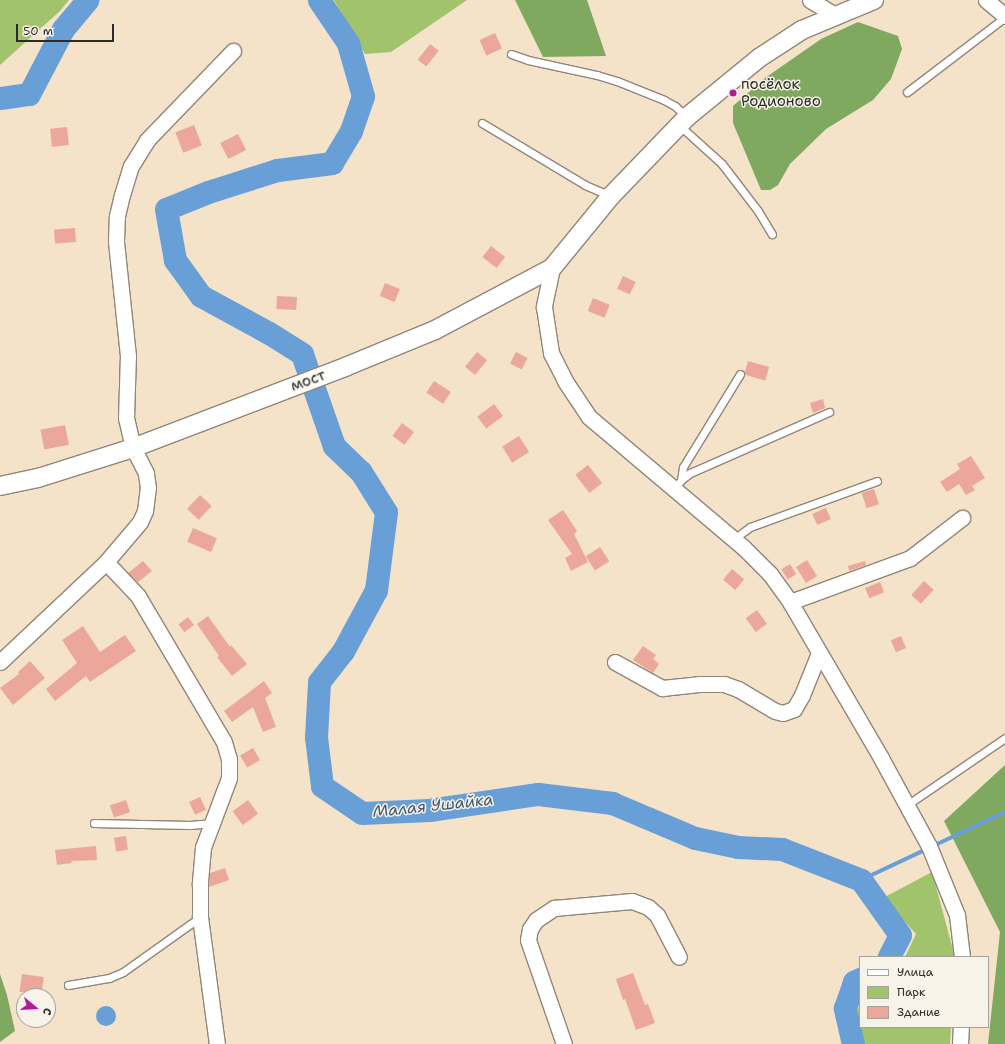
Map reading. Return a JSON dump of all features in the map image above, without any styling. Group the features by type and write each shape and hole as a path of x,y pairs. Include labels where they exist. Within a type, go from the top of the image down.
{"street":[{"path":"810,0 835,15"},
{"path":"874,0 802,30 759,58 683,121 611,196 552,268 544,307 551,353 565,381 588,417 678,484 770,574 790,602 929,846 957,916 962,956"},
{"path":"986,0 1005,16"},
{"path":"0,662 106,562 140,522 145,511 148,488 146,473 133,448 126,418 128,356 116,241 118,216 122,195 131,166 147,140 233,51"},
{"name":"мост","path":"0,486 38,478 133,448 345,367 435,330 552,268"},
{"path":"790,602 910,558 962,518"},
{"path":"106,562 138,596 224,742 230,769 229,778 204,847 200,885 200,917 217,1044"},
{"path":"615,662 662,688 700,684 724,684 738,689 775,712 783,712 794,709 802,695 819,653"},
{"path":"564,1044 528,940 530,929 536,920 554,908 632,901 648,908 657,915 679,957"},
{"path":"960,1044 961,1028"}],"lane":[{"path":"906,92 1005,16"},
{"path":"512,54 528,60 597,75 664,100 675,106 683,121 697,139 722,164 758,211 772,234"},
{"path":"482,123 585,185 611,196"},
{"path":"678,484 683,467 740,374"},
{"path":"678,484 690,473 829,412"},
{"path":"734,539 750,527 877,481"},
{"path":"907,805 1005,738"},
{"path":"94,822 190,825 212,823"},
{"path":"68,985 109,978 123,972 200,917"}],"green space":[{"path":"0,0 69,0 60,11 0,65"},
{"path":"334,0 467,0 391,52 365,54"},
{"path":"515,0 587,0 606,56 543,57"},
{"path":"858,22 898,36 902,49 891,79 873,100 826,129 790,164 778,185 770,190 761,190 733,123 733,106 765,78 821,39"},
{"path":"1005,765 1005,1044 988,1044 1000,932 944,821"},
{"path":"932,872 955,956 905,956 916,934 883,898"},
{"path":"0,974 7,995 15,1031 0,1042"},
{"path":"859,1006 859,1028 951,1028 950,1044 863,1044 855,1019"}],"water":[{"path":"106,1006 113,1009 116,1016 113,1023 106,1026 99,1023 96,1016 99,1009"}],"building":[{"path":"495,33 502,49 486,55 479,40"},
{"path":"430,44 439,51 426,67 418,60"},
{"path":"194,125 202,146 183,153 175,132"},
{"path":"67,127 69,145 52,147 50,129"},
{"path":"238,134 246,150 228,159 220,143"},
{"path":"75,228 76,242 55,243 54,229"},
{"path":"491,246 505,257 497,268 482,257"},
{"path":"623,276 636,282 630,295 617,289"},
{"path":"385,283 400,289 395,302 380,296"},
{"path":"277,296 297,297 296,310 276,309"},
{"path":"593,298 610,305 604,318 588,311"},
{"path":"477,352 487,360 475,375 465,367"},
{"path":"516,352 528,358 522,369 510,364"},
{"path":"748,361 769,367 765,381 744,374"},
{"path":"434,381 451,392 443,404 426,393"},
{"path":"823,399 825,408 813,413 810,403"},
{"path":"494,404 503,416 486,429 477,417"},
{"path":"402,423 414,432 404,445 392,436"},
{"path":"65,425 69,445 44,449 40,430"},
{"path":"519,436 529,452 512,463 502,447"},
{"path":"971,456 985,478 972,486 975,490 966,495 959,484 947,492 940,482 960,469 957,464"},
{"path":"588,465 602,483 590,493 575,475"},
{"path":"874,489 879,504 867,508 862,493"},
{"path":"200,495 212,506 199,520 187,509"},
{"path":"826,508 831,519 817,525 812,514"},
{"path":"563,510 577,531 574,534 588,562 571,571 565,558 572,554 548,520"},
{"path":"193,528 217,538 211,552 187,542"},
{"path":"600,547 609,561 595,571 586,556"},
{"path":"807,560 817,576 806,583 796,567"},
{"path":"143,561 152,571 138,582 128,573"},
{"path":"865,561 866,565 849,571 848,566"},
{"path":"790,564 796,574 788,579 781,569"},
{"path":"732,569 744,579 735,590 723,580"},
{"path":"924,581 934,590 921,604 911,595"},
{"path":"880,582 884,592 869,598 865,588"},
{"path":"757,610 767,624 756,632 746,618"},
{"path":"208,616 230,647 231,645 247,664 232,676 217,657 219,656 197,624"},
{"path":"188,617 194,625 184,632 178,624"},
{"path":"83,626 100,652 125,635 136,651 90,682 86,676 55,701 46,689 77,663 62,640"},
{"path":"901,636 906,648 896,652 891,640"},
{"path":"643,646 656,655 653,659 659,664 653,673 633,660"},
{"path":"30,661 45,678 13,705 0,688 19,674 18,672"},
{"path":"264,681 272,693 265,698 276,727 263,732 253,707 232,722 224,711"},
{"path":"253,748 260,760 247,768 240,756"},
{"path":"200,797 206,810 195,815 189,802"},
{"path":"126,800 130,812 114,818 110,805"},
{"path":"248,800 258,814 243,825 233,811"},
{"path":"126,836 128,850 116,852 114,838"},
{"path":"96,846 97,860 71,861 72,863 57,865 55,850"},
{"path":"225,868 229,880 209,887 210,873"},
{"path":"633,973 645,1005 648,1004 655,1023 636,1030 616,979"},
{"path":"22,974 44,977 42,988 20,988"}],"waterway":[{"name":"Малая Ушайка","path":"0,98 29,94 63,29 87,0"},
{"name":"Малая Ушайка","path":"319,0 348,43 363,96 351,131 332,163 277,170 208,192 166,209 175,260 201,296 269,333 302,354 334,446 361,472 386,512 376,590 343,651 319,682 316,737 322,786 362,813 429,810 538,794 612,803 695,838 738,847 782,849 861,880 900,935 890,956"},
{"path":"933,846 1005,812"},
{"path":"861,880 927,849"},
{"name":"Малая Ушайка","path":"853,1044 845,1008 854,982 859,980"}],"place":[{"name":"посёлок Родионово","path":"733,93"}]}
